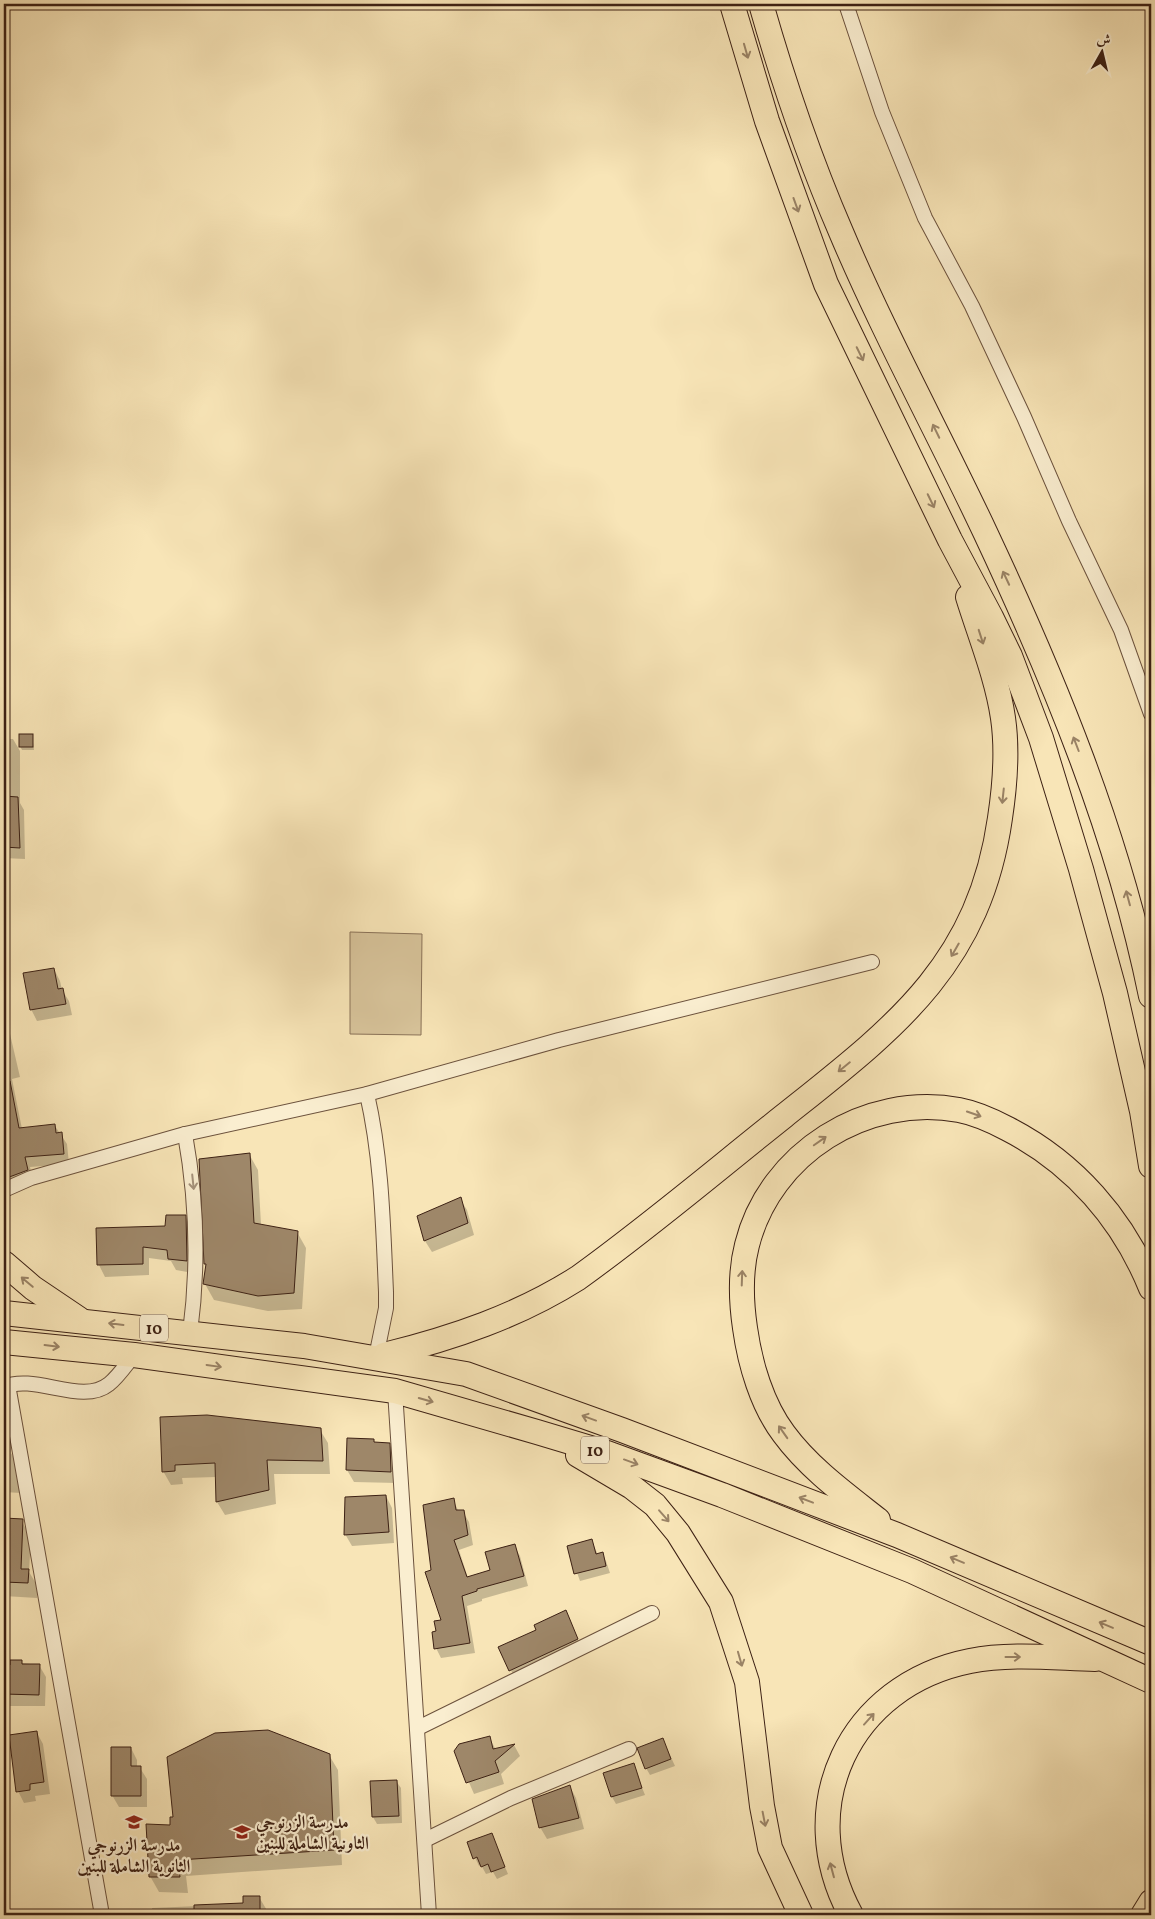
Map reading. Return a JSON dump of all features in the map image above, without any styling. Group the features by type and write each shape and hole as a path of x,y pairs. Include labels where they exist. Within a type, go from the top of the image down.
{"highway":[{"path":"732,4 767,121 826,284 950,540 1006,648 1041,738 1081,869 1113,985 1142,1111 1151,1166"},
{"path":"761,4 801,132 841,232 984,530 1045,667 1099,806 1135,924 1151,996"},
{"path":"376,1357 448,1338 516,1313 578,1278 868,1048 913,1005 947,962 967,929 990,871 1001,809 1006,747 1003,718 997,690 950,540"},
{"path":"1135,924 1151,958"},
{"path":"897,1535 807,1460 784,1434 761,1389 752,1365 742,1307 743,1265 747,1244 754,1224 770,1192 802,1154 843,1127 876,1114 897,1109 940,1107 961,1110 981,1117 1036,1145 1056,1159 1092,1192 1122,1230 1151,1288"},
{"path":"4,1263 33,1288 80,1320"},
{"name":"10","path":"4,1313 304,1346 466,1374 622,1430 897,1535 1151,1643"},
{"name":"10","path":"6,1344 134,1356 395,1391 537,1432 607,1453 713,1492 912,1571 1151,1681"},
{"path":"537,1432 603,1469 655,1505 678,1532 721,1602 747,1682 762,1806 770,1848 801,1915"},
{"path":"851,1915 843,1900 831,1865 827,1837 827,1809 830,1791 842,1756 853,1738 875,1712 913,1683 944,1668 970,1661 1010,1657 1106,1660"},
{"path":"1143,1915 1151,1902"}],"street":[{"path":"846,4 882,112 925,218 972,306 1024,417 1068,521 1121,630 1151,714"},
{"path":"4,1190 31,1178 185,1134 367,1094 559,1040 872,962"},
{"path":"367,1094 377,1136 381,1173 386,1292 386,1308 376,1357"},
{"path":"185,1134 194,1189 197,1253 190,1333"},
{"path":"102,1915 6,1386 38,1384 77,1392 95,1390 108,1385 134,1356"},
{"path":"395,1391 429,1915"},
{"path":"418,1728 652,1613"},
{"path":"425,1840 511,1798 629,1749"}],"shaded area":[{"path":"350,932 422,934 421,1035 350,1034"}],"building":[{"path":"19,734 33,734 33,747 19,747"},
{"path":"4,796 18,797 20,848 4,847"},
{"path":"54,968 58,989 63,988 66,1004 30,1010 23,973"},
{"path":"10,1081 19,1128 55,1124 56,1133 62,1132 64,1154 25,1157 28,1170 4,1179 4,1082"},
{"path":"250,1153 254,1223 298,1231 294,1293 258,1296 203,1284 206,1264 204,1264 199,1159"},
{"path":"461,1197 468,1223 424,1241 417,1216"},
{"path":"166,1215 186,1215 187,1261 168,1259 167,1250 143,1247 143,1264 97,1265 96,1228 165,1226"},
{"path":"207,1415 321,1428 323,1461 267,1460 269,1490 216,1502 215,1463 175,1465 175,1471 162,1472 160,1417"},
{"path":"347,1438 374,1439 374,1442 390,1443 391,1472 346,1470"},
{"path":"386,1495 389,1532 344,1535 345,1497"},
{"path":"454,1498 456,1510 464,1510 468,1535 454,1540 467,1577 490,1570 485,1552 515,1544 524,1576 477,1589 477,1591 462,1596 470,1643 434,1649 432,1632 436,1631 434,1621 441,1620 425,1572 431,1570 423,1505"},
{"path":"4,1518 23,1519 21,1569 29,1569 28,1583 4,1582"},
{"path":"592,1539 596,1554 603,1552 606,1566 574,1574 567,1546"},
{"path":"566,1610 578,1639 509,1671 498,1647 536,1630 534,1625"},
{"path":"10,1660 22,1660 22,1664 40,1664 39,1695 4,1694 4,1665 10,1665"},
{"path":"268,1730 330,1754 334,1850 178,1860 180,1877 149,1877 146,1824 170,1825 170,1817 173,1817 167,1757 215,1733"},
{"path":"37,1731 44,1782 30,1784 30,1790 16,1792 9,1735"},
{"path":"490,1736 493,1749 515,1744 495,1761 499,1772 466,1783 454,1751 459,1744"},
{"path":"663,1738 671,1759 645,1769 637,1748"},
{"path":"111,1747 131,1747 131,1766 141,1766 141,1796 111,1796"},
{"path":"634,1763 642,1788 611,1797 603,1773"},
{"path":"397,1780 399,1816 372,1817 370,1781"},
{"path":"570,1785 579,1818 539,1828 532,1799"},
{"path":"492,1833 505,1867 491,1872 488,1864 481,1867 477,1857 473,1859 467,1842"},
{"path":"243,1896 260,1896 260,1915 194,1915 194,1905 243,1903"}],"place":[{"name":"مدرسة الزرنوجي الثانوية الشاملة للبنين","path":"134,1822"},
{"name":"مدرسة الزرنوجي الثاونية الشاملة للبنين","path":"242,1832"}]}
